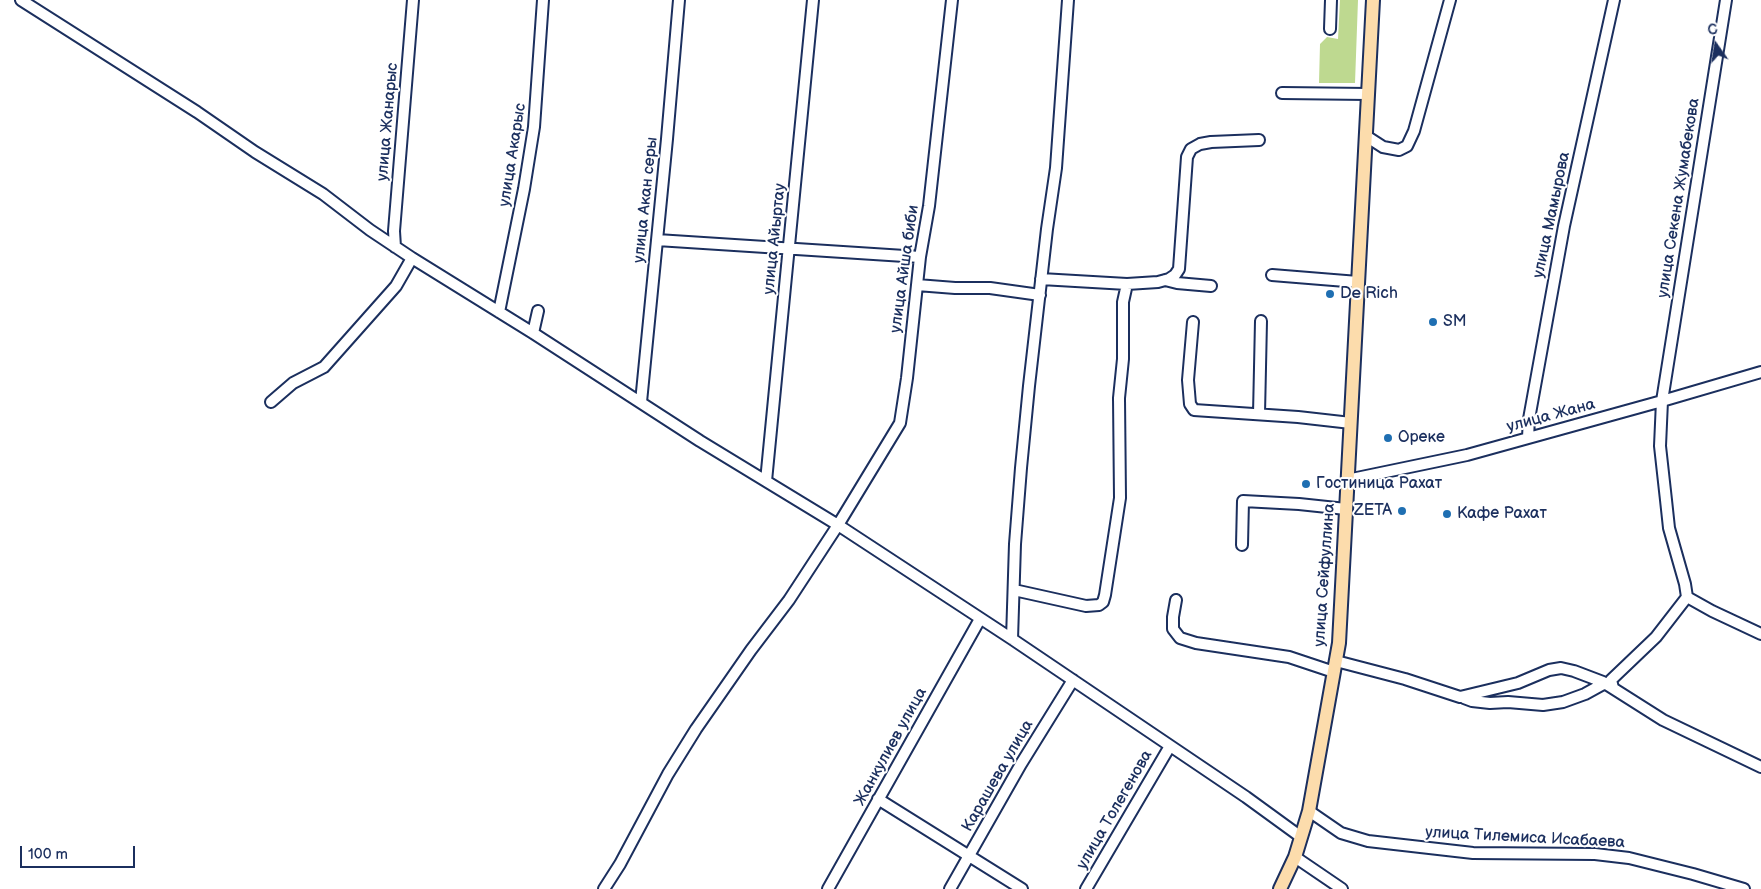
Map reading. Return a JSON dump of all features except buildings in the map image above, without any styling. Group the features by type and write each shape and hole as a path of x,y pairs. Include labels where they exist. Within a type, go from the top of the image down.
{"main road":[{"name":"улица Сейфуллина","path":"1280,889 1295,857 1308,811 1339,643 1373,0"}],"street":[{"path":"21,0 197,112 255,152 324,194 412,258 838,525 1073,680 1246,797 1301,837"},
{"name":"улица Жанарыс","path":"395,246 395,222 413,0"},
{"name":"улица Акарыс","path":"500,312 534,127 543,0"},
{"name":"улица Акан серы","path":"641,402 679,0"},
{"name":"улица Айыртау","path":"766,481 813,0"},
{"name":"улица Айша биби","path":"604,889 696,728 789,600 838,525 900,423 907,378 920,257 929,206 952,0"},
{"path":"1012,639 1021,468 1047,229 1056,168 1068,0"},
{"path":"1330,29 1331,0"},
{"path":"1366,136 1383,147 1400,150 1407,146 1414,131 1450,0"},
{"name":"улица Мамырова","path":"1528,437 1531,410 1564,226 1614,0"},
{"name":"улица Секена Жумабекова","path":"1687,597 1670,528 1666,500 1660,446 1662,401 1726,0"},
{"path":"1282,93 1368,94"},
{"path":"1042,279 1127,284 1165,280 1176,275 1179,269 1187,157 1191,149 1200,144 1211,142 1259,140"},
{"path":"657,240 920,257"},
{"path":"271,402 293,383 324,367 396,286 412,258"},
{"path":"1272,275 1358,282"},
{"path":"1165,280 1211,286"},
{"path":"1014,590 1086,606 1099,605 1103,602 1106,595 1120,498 1119,398 1123,358 1123,302 1127,284"},
{"path":"917,285 990,288 1040,295"},
{"path":"533,333 538,311"},
{"path":"1259,414 1261,321"},
{"path":"1193,322 1188,380 1190,404 1194,410 1351,423"},
{"name":"улица Жана","path":"1347,480 1467,455 1761,372"},
{"path":"1242,546 1243,501 1346,509"},
{"path":"1176,600 1172,618 1173,629 1180,638 1196,643 1289,657 1414,682 1472,701 1543,705 1563,702 1609,685 1611,680 1656,637 1687,597 1761,634"},
{"name":"Жанкулиев улица","path":"828,889 980,620"},
{"path":"1460,697 1518,683 1549,670 1561,668 1593,677 1609,685 1663,720 1761,767"},
{"name":"Карашева улица","path":"950,889 1021,764 1073,680"},
{"name":"улица Толегенова","path":"1086,889 1170,746"},
{"path":"878,800 1022,889"},
{"name":"улица Тилемиса Исабаева","path":"1308,811 1341,833 1368,841 1473,853 1595,854 1630,858 1744,889"},
{"path":"1295,857 1342,889"}],"green space":[{"path":"1340,0 1358,0 1355,83 1319,83 1320,44 1327,37 1338,39"}],"place":[{"name":"De Rich","path":"1330,294"},
{"name":"SM","path":"1433,322"},
{"name":"Ореке","path":"1388,438"},
{"name":"Гостиница Рахат","path":"1306,484"},
{"name":"ZETA","path":"1402,511"},
{"name":"Кафе Рахат","path":"1447,514"}]}
